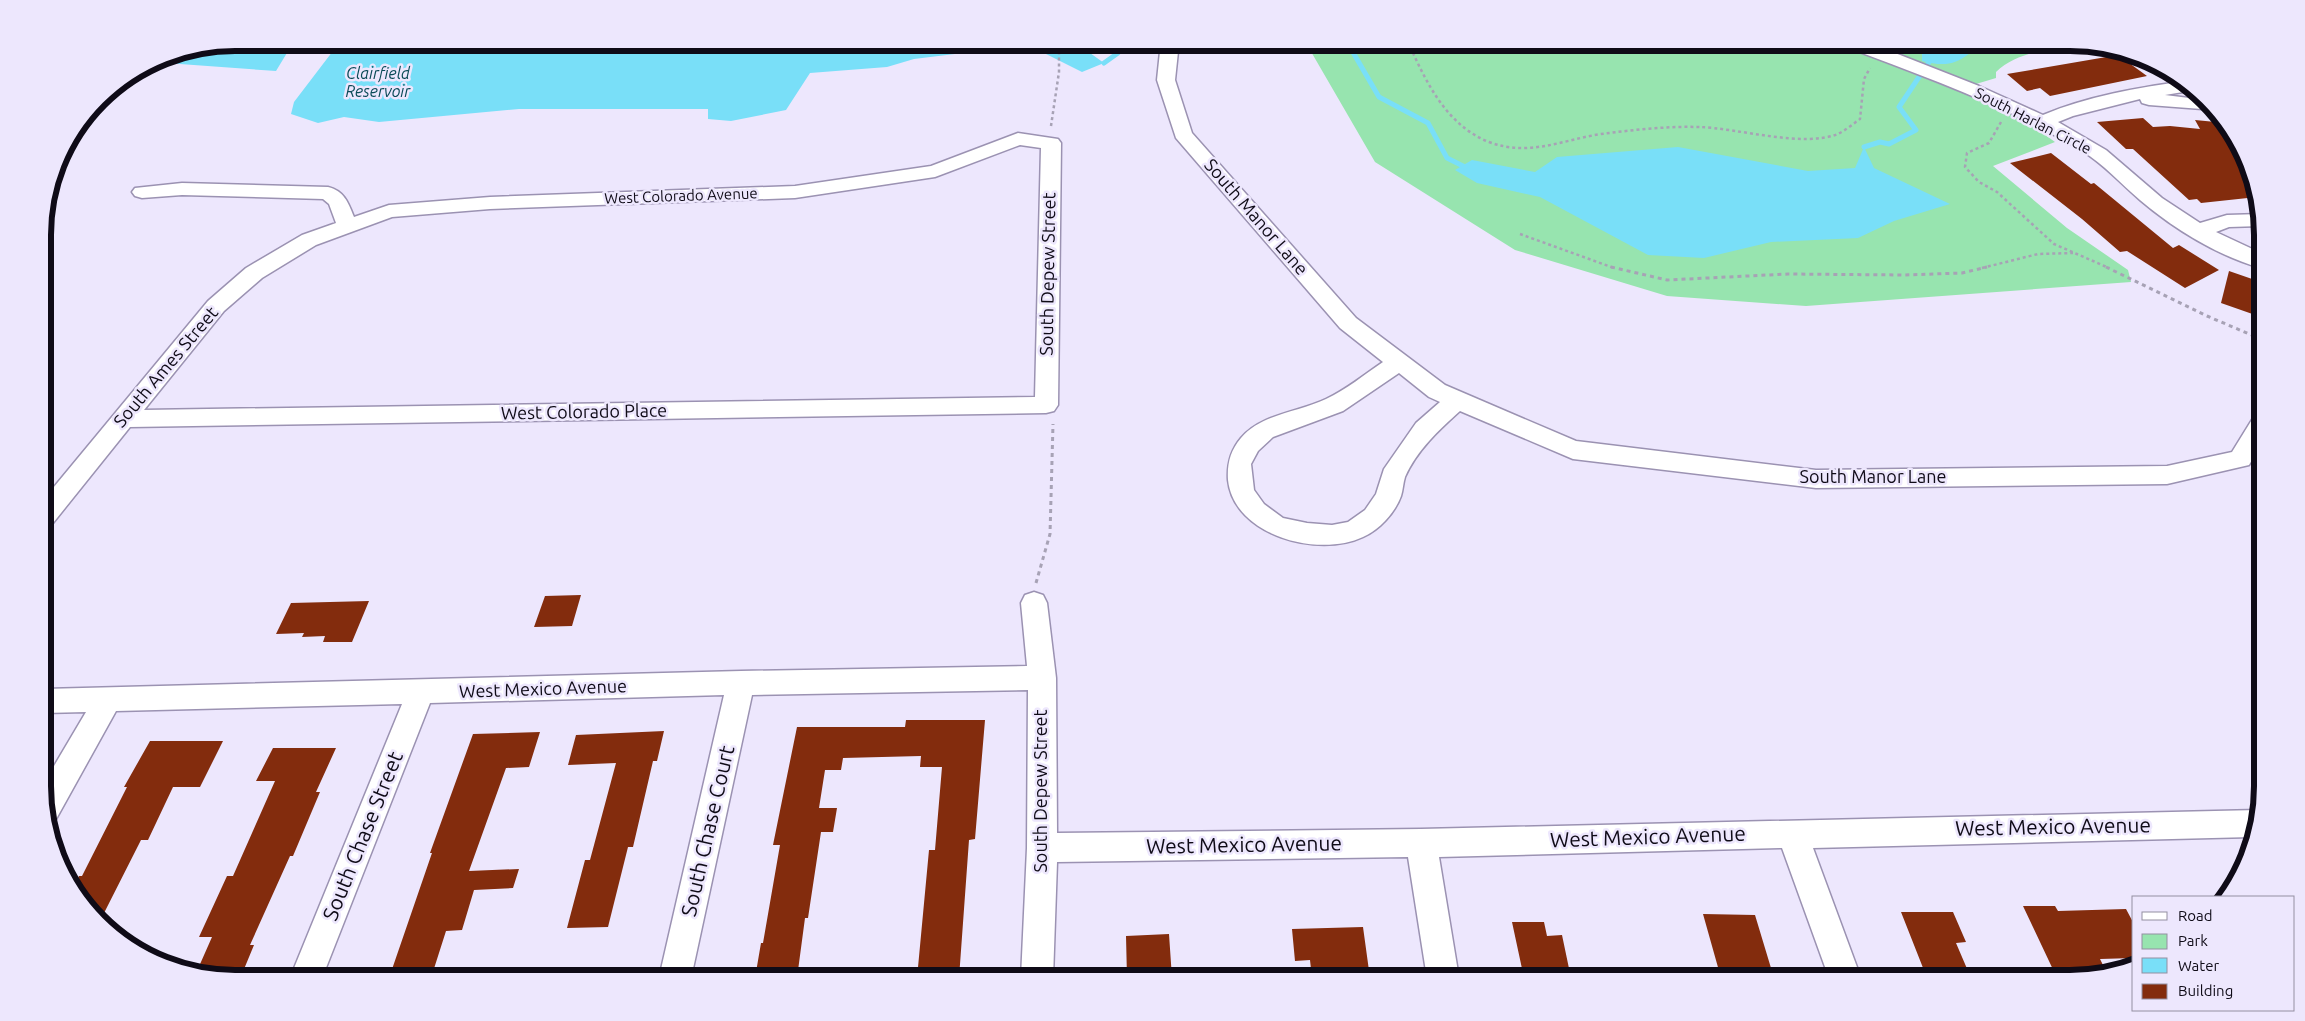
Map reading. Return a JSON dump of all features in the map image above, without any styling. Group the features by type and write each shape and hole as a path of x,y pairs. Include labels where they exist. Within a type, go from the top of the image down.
{"street":[{"name":"South Manor Lane","path":"1169,51 1166,80 1183,134 1348,323 1438,391 1456,401 1573,450 1816,479 2167,475 2251,460"},
{"name":"South Harlan Circle","path":"1872,51 2016,110 2092,149 2155,202 2199,231 2254,258"},
{"path":"2042,122 2066,112 2129,95 2180,87"},
{"path":"2129,95 2157,101 2200,105"},
{"name":"West Colorado Avenue","path":"309,240 389,211 490,203 795,192 935,171 1018,139 1048,142"},
{"name":"South Depew Street","path":"1046,405 1048,142"},
{"path":"142,192 182,190 328,194 338,201 347,226"},
{"path":"2199,231 2227,221 2253,220"},
{"name":"South Ames Street","path":"51,507 216,306 254,273 309,240"},
{"path":"1399,362 1335,405 1265,431 1249,445 1239,464 1242,492 1255,511 1276,526 1307,534 1332,535 1355,530 1374,517 1388,497 1393,476 1424,429 1456,401"},
{"name":"West Colorado Place","path":"122,419 1046,405"},
{"name":"South Depew Street","path":"1034,603 1042,678 1042,848 1037,970"},
{"name":"West Mexico Avenue","path":"51,701 420,693 742,683 1042,678"},
{"name":"South Chase Court","path":"677,970 742,683"},
{"name":"South Chase Street","path":"309,970 420,693"},
{"path":"52,797 108,700"},
{"name":"West Mexico Avenue","path":"1042,848 1421,843 2250,823"},
{"path":"1792,833 1842,970"},
{"path":"1421,843 1442,970"}],"path":[{"path":"1048,142 1054,121 1059,51"},
{"path":"1412,51 1432,91 1446,111 1465,129 1483,140 1507,147 1541,149 1579,138 1653,128 1716,128 1809,138 1836,135 1860,119 1864,79 1870,68 1889,58"},
{"path":"2016,110 2002,119 1988,143 1967,153 1964,167 1979,182 1997,192 2054,244 2137,280 2207,316 2254,336"},
{"path":"1520,234 1617,269 1667,280 1788,274 1905,275 1962,272 2038,254 2074,253"},
{"path":"1034,603 1036,581 1050,534 1054,414 1046,405"}],"green space":[{"path":"1311,51 1855,51 1983,101 2025,120 2055,142 1993,166 2067,228 2128,270 2131,282 1806,306 1667,296 1515,250 1375,162"},
{"path":"1888,51 2044,51 2027,55 2005,64 1996,72 1996,78 1976,84"}],"water":[{"path":"288,51 276,71 170,63 211,53"},
{"name":"Clairfield Reservoir","path":"333,51 979,51 914,59 887,67 810,73 786,110 731,121 708,119 708,109 519,109 379,122 344,117 318,123 291,114 294,102"},
{"name":"Clairfield Reservoir","path":"1040,51 1087,51 1104,63 1082,72"},
{"path":"1922,51 1967,51 1970,53 1948,64 1922,61"},
{"path":"1678,147 1808,171 1855,168 1864,147 1874,168 1950,204 1894,221 1858,238 1771,242 1704,258 1648,255 1540,197 1477,183 1455,170 1472,160 1535,172 1557,157"}],"building":[{"path":"2111,56 2125,60 2147,76 2050,96 2040,88 2027,91 2007,74"},
{"path":"2143,118 2153,127 2170,126 2200,129 2195,120 2215,122 2235,154 2244,176 2250,198 2201,203 2197,199 2189,200 2133,149 2126,149 2097,122"},
{"path":"2051,153 2091,184 2094,183 2173,248 2179,245 2219,270 2185,288 2127,251 2120,252 2082,219 2010,163"},
{"path":"2229,271 2254,280 2254,315 2221,303"},
{"path":"581,595 572,626 534,627 545,596"},
{"path":"369,601 352,642 323,642 325,636 302,637 304,633 276,634 291,603"},
{"path":"906,720 985,720 975,839 969,840 960,970 918,970 929,850 935,850 942,767 920,767 921,756 843,758 841,770 825,770 819,808 837,808 833,832 821,832 808,918 805,918 798,970 756,970 780,845 773,845 797,727 905,727"},
{"path":"664,731 657,761 653,761 633,847 628,847 608,927 567,928 585,860 590,860 616,763 568,765 576,735"},
{"path":"540,732 529,767 506,768 469,871 519,869 513,888 474,890 462,930 446,931 434,970 392,970 432,853 430,853 473,734"},
{"path":"150,741 223,741 200,787 173,787 148,840 141,840 103,914 89,898 77,880 79,876 82,876 127,787 124,787"},
{"path":"273,748 336,748 316,792 320,792 293,856 290,856 250,945 254,945 244,970 199,966 212,937 199,937 227,876 233,876 275,781 256,781"},
{"path":"2023,906 2055,906 2058,911 2126,909 2132,920 2132,958 2100,959 2104,966 2094,968 2053,970"},
{"path":"1901,912 1953,912 1966,942 1956,943 1968,970 1924,970"},
{"path":"1703,914 1755,915 1772,970 1719,970"},
{"path":"1512,922 1544,922 1547,936 1562,935 1569,970 1522,970"},
{"path":"1363,927 1369,970 1311,970 1310,960 1295,961 1292,929"},
{"path":"1169,934 1171,970 1127,970 1126,936"}],"waterway":[{"path":"1104,63 1119,51"},
{"path":"1352,51 1379,97 1428,123 1447,158 1465,167"},
{"path":"1864,147 1880,142 1889,144 1916,130 1899,107 1929,62 1935,58"}]}
